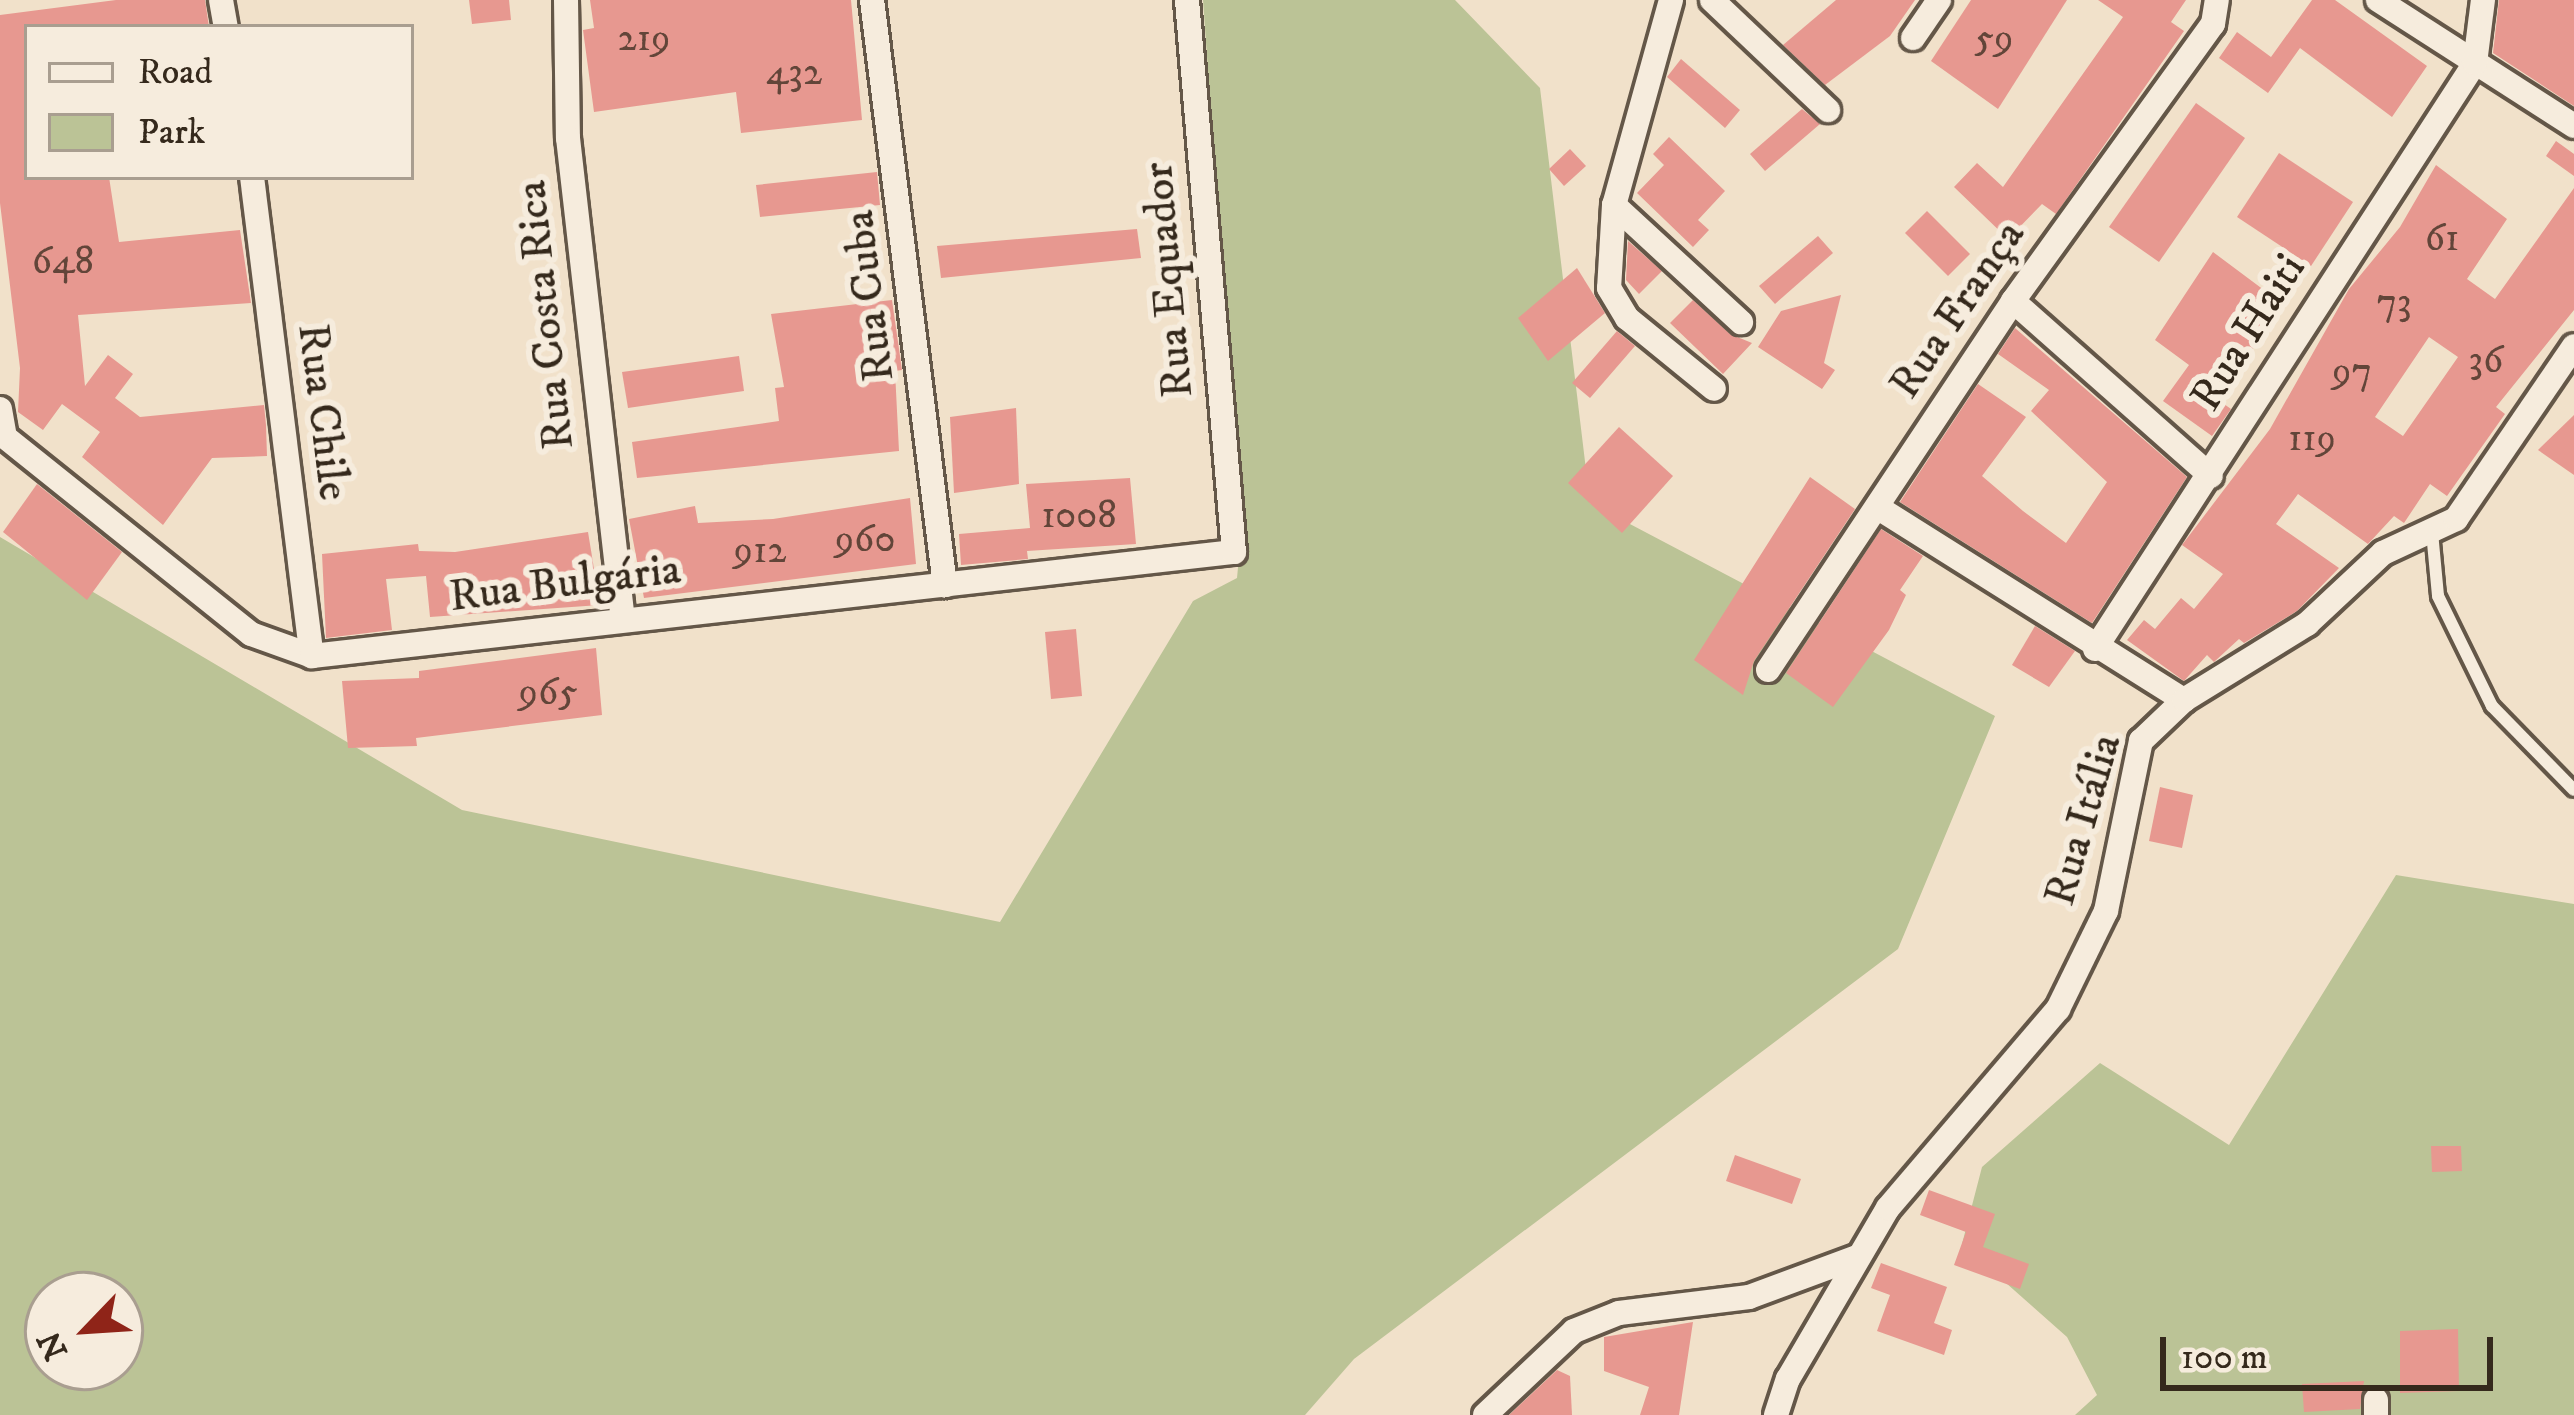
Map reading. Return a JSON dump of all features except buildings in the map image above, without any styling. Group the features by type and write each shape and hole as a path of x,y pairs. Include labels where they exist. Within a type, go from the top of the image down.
{"street":[{"name":"Rua Costa Rica","path":"566,0 568,139 622,619"},
{"name":"Rua Cuba","path":"872,0 945,585"},
{"name":"Rua Equador","path":"1186,0 1234,552"},
{"path":"1671,0 1614,206 1607,267 1615,303 1714,388"},
{"path":"1712,0 1828,110"},
{"path":"1912,38 1939,0"},
{"name":"Rua França","path":"1768,670 2013,301 2213,24 2217,0"},
{"path":"2378,0 2574,126"},
{"path":"2476,63 2482,0"},
{"name":"Rua Haiti","path":"2096,649 2476,63"},
{"name":"Rua Chile","path":"252,180 312,656"},
{"path":"1614,206 1741,322"},
{"path":"2013,301 2211,476"},
{"name":"Rua Itália","path":"1776,1415 1788,1379 1888,1208 2058,1009 2106,911 2141,741 2184,700 2307,624 2383,553 2456,518 2574,346"},
{"name":"Rua Bulgária","path":"0,409 3,437 251,634 312,656 1234,552"},
{"path":"1876,507 2184,700"},
{"path":"1485,1415 1574,1331 1619,1313 1749,1297 1857,1258"}],"lane":[{"path":"2432,530 2438,596 2492,706 2574,790"}],"green space":[{"path":"1203,0 1455,0 1540,88 1590,503 1995,716 1898,949 1354,1359 1305,1415 0,1415 0,537 462,810 1000,922 1193,601 1237,578 1241,536"},
{"path":"2396,875 2574,904 2574,1415 2075,1415 2097,1395 2067,1337 1962,1244 1982,1167 2100,1063 2229,1145"}]}
